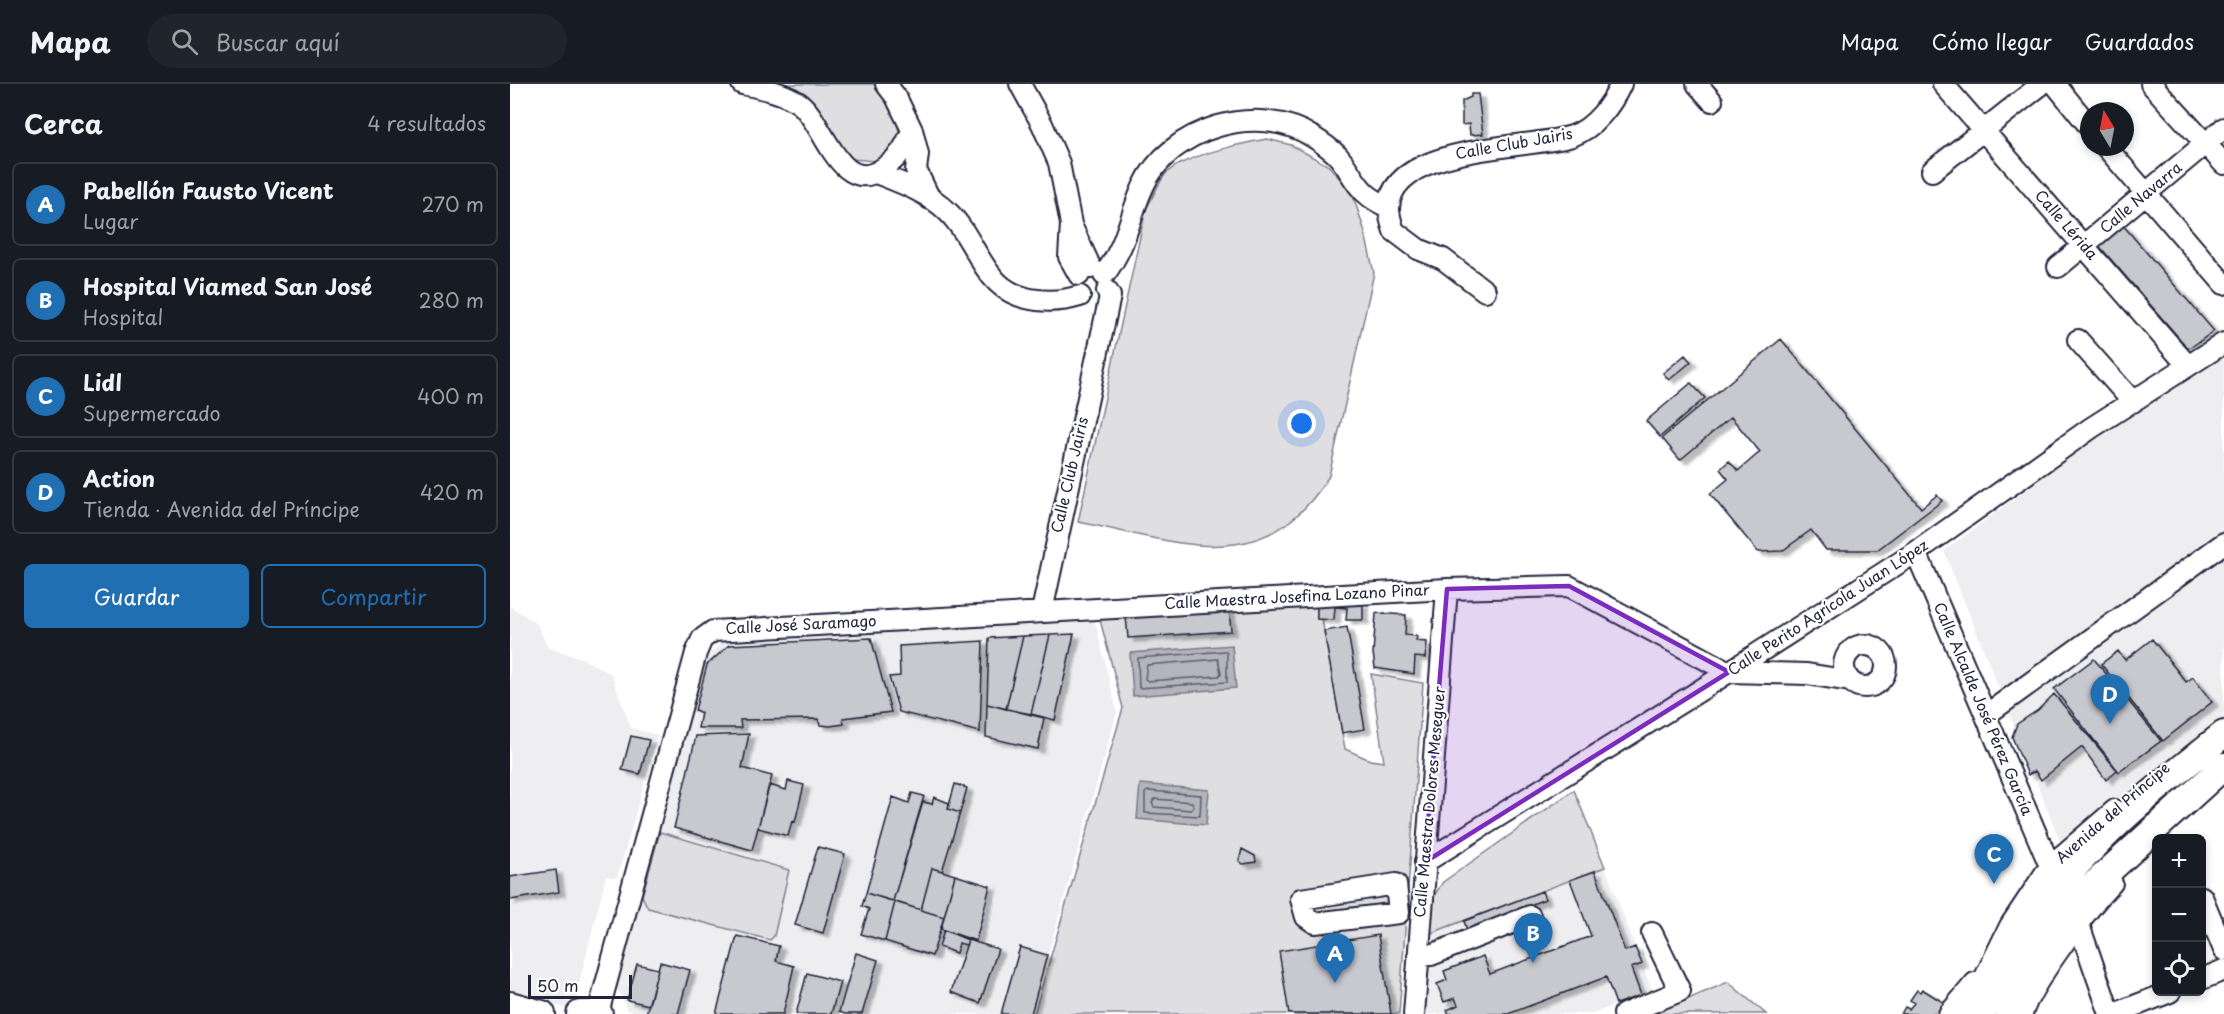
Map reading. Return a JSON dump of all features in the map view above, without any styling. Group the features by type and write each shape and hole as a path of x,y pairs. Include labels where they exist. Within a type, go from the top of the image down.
{"main road":[{"name":"Avenida del Príncipe","path":"1982,1014 2036,915 2067,878 2146,796 2224,734"},
{"path":"2009,1014 2028,968 2078,899 2224,766"},
{"path":"510,1005 542,1014"},
{"path":"580,1014 598,1014"}],"street":[{"path":"742,84 766,89 799,103 816,122 840,163 857,174 876,173 930,199 947,210 964,229 998,284 1028,300 1061,302 1089,284 1120,254 1143,186 1161,160 1192,136 1245,120 1279,123 1311,135 1338,156 1367,196 1392,199 1394,231 1418,249 1443,259 1485,291"},
{"path":"886,84 896,97 912,130 918,154 916,170 930,199"},
{"path":"1020,84 1042,124 1059,163 1071,224 1089,284"},
{"name":"Calle Club Jairis","path":"1392,199 1412,173 1444,156 1574,135 1595,121 1613,103 1621,84"},
{"path":"1697,84 1712,101"},
{"name":"Calle Lérida","path":"1943,84 2188,366"},
{"path":"1932,171 2042,84"},
{"path":"2055,84 2080,115"},
{"path":"2151,84 2224,164"},
{"name":"Calle Navarra","path":"2058,267 2224,128"},
{"path":"876,173 901,153 912,130"},
{"path":"2113,156 2224,284"},
{"name":"Calle Club Jairis","path":"1042,611 1101,339 1089,284"},
{"path":"2078,340 2133,402"},
{"name":"Calle Perito Agrícola Juan López","path":"1425,862 1916,552 2133,402 2224,343"},
{"path":"1986,715 2224,543"},
{"name":"Calle Alcalde José Pérez García","path":"1916,552 2050,866"},
{"name":"Calle Maestra Josefina Lozano Pinar","path":"1147,605 1448,589 1569,586 1729,672"},
{"name":"Calle Maestra Dolores Meseguer","path":"1414,1014 1448,589"},
{"name":"Calle José Saramago","path":"598,1014 696,653 702,639 713,631 1147,605"},
{"path":"1729,672 1807,674 1850,681"},
{"name":"Avenida del Príncipe","path":"1967,1014 2010,926 2050,866 2149,780 2224,722"},
{"path":"2162,834 2176,820 2224,783"},
{"path":"2022,1014 2043,975 2094,902 2152,844"},
{"path":"1399,900 1423,897"},
{"path":"2206,907 2224,950"},
{"path":"1418,957 1431,955 1530,916"},
{"path":"2079,925 2112,1014 2159,996"},
{"path":"1624,1014 1680,991 1652,933"},
{"path":"1949,1014 1989,968"},
{"path":"2206,977 2224,970"}],"highlighted area":[{"path":"1569,586 1729,672 1425,862 1447,589"}],"shaded area":[{"path":"783,84 876,84 889,104 898,126 899,137 896,146 888,154 875,161 852,159 839,146 817,109 801,95"},
{"path":"1267,139 1291,145 1329,166 1352,193 1364,229 1374,273 1329,476 1304,509 1276,530 1247,542 1217,545 1184,543 1078,522 1146,209 1161,180 1171,169 1212,152"},
{"path":"2217,348 2224,358 2224,725 2065,853 1944,551"},
{"path":"1317,599 1317,619 1322,619 1345,749 1370,760 1384,762 1371,674 1423,683 1399,1014 1034,1014 1123,708 1098,612"},
{"path":"510,606 537,624 548,648 581,658 611,674 631,728 658,735 617,878 606,876 577,992 579,1012 510,993"},
{"path":"1093,613 1117,712 1031,1014 643,1014 627,1010 615,984 703,660 729,636"},
{"path":"1574,790 1605,867 1426,935 1431,900 1443,882"},
{"path":"660,832 789,870 774,936 770,940 648,908 642,896"},
{"path":"1605,867 1652,991 1591,1014 1421,1014 1426,935"},
{"path":"1728,982 1766,1014 1653,1014"}],"water":[{"path":"1232,645 1236,688 1133,696 1130,653"},
{"path":"1140,784 1209,790 1206,825 1137,819"}],"building":[{"path":"1471,94 1478,94 1483,134 1470,135 1469,124 1462,125 1462,101 1471,97"},
{"path":"2122,224 2214,331 2190,348 2100,247 2100,243"},
{"path":"1781,339 1921,508 1937,495 1942,501 1877,550 1826,550 1811,530 1782,551 1758,552 1710,494 1728,479 1720,469 1729,461 1738,471 1760,452 1731,417 1680,460 1662,438"},
{"path":"1685,355 1691,362 1669,380 1663,373"},
{"path":"1691,383 1705,398 1660,437 1646,421"},
{"path":"1317,603 1363,604 1363,620 1346,620 1347,608 1335,607 1334,620 1317,619"},
{"path":"1229,609 1231,631 1128,638 1126,616"},
{"path":"1376,613 1406,615 1405,635 1417,636 1416,641 1427,642 1425,658 1415,657 1414,674 1375,668 1373,653"},
{"path":"1347,627 1365,729 1342,733 1324,631"},
{"path":"1074,634 1055,720 1031,714 1050,635"},
{"path":"1050,635 1031,714 1006,709 1023,636"},
{"path":"1023,636 1006,709 987,704 989,638"},
{"path":"871,638 891,712 843,718 844,724 830,726 820,725 818,719 740,720 741,728 698,728 701,713 695,710 707,665 729,645"},
{"path":"2152,639 2186,682 2193,677 2212,702 2163,741 2101,664 2118,651 2125,660"},
{"path":"983,641 980,732 899,712 889,677 900,676 899,646"},
{"path":"2094,659 2161,741 2119,772 2054,689"},
{"path":"2054,694 2117,770 2106,780 2082,747 2041,780 2035,771 2028,775 2012,737 2017,724 2038,710"},
{"path":"987,704 1044,718 1038,749 986,737"},
{"path":"749,734 742,768 772,776 752,850 674,828 696,736"},
{"path":"631,736 649,740 640,774 622,770"},
{"path":"788,781 804,785 795,822 792,821 788,836 758,828 769,785 786,790"},
{"path":"955,784 967,788 960,813 948,809"},
{"path":"912,793 924,796 893,901 866,893 893,797 909,803"},
{"path":"934,797 949,803 948,809 960,813 942,871 932,868 921,910 893,901 923,802 932,804"},
{"path":"818,847 845,854 823,933 795,925"},
{"path":"1242,849 1255,856 1256,862 1243,864 1239,861"},
{"path":"932,868 955,875 944,917 921,910"},
{"path":"556,870 559,892 510,900 510,877"},
{"path":"1595,871 1625,951 1635,947 1642,964 1631,968 1641,995 1616,1004 1606,977 1508,1014 1449,1014 1447,1010 1458,1005 1455,998 1444,1002 1437,984 1447,980 1444,971 1483,956 1490,974 1591,936 1570,880"},
{"path":"955,875 990,886 976,941 941,929"},
{"path":"1542,891 1545,899 1467,930 1464,921"},
{"path":"866,893 895,902 885,941 861,934 869,909 862,906"},
{"path":"895,902 944,917 932,956 885,941"},
{"path":"944,930 968,940 966,945 959,943 956,953 939,947"},
{"path":"1378,935 1391,1014 1289,1014 1279,951"},
{"path":"737,936 779,946 776,961 794,966 783,1014 716,1014"},
{"path":"968,940 998,949 980,1003 951,992"},
{"path":"1020,947 1047,955 1031,1014 1001,1014"},
{"path":"856,953 878,960 862,1014 845,1014 839,1012"},
{"path":"660,962 690,970 678,1014 646,1014"},
{"path":"637,964 658,969 649,1005 627,1000"},
{"path":"807,973 840,982 831,1014 796,1014"},
{"path":"1922,989 1946,1004 1939,1014 1901,1014 1905,1007 1909,1009 1914,1003 1910,1000 1917,990 1920,992"}],"place":[{"name":"Action","path":"2110,724"},
{"name":"Lidl","path":"1994,884"},
{"name":"Hospital Viamed San José","path":"1533,963"},
{"name":"Pabellón Fausto Vicent","path":"1335,983"}]}
